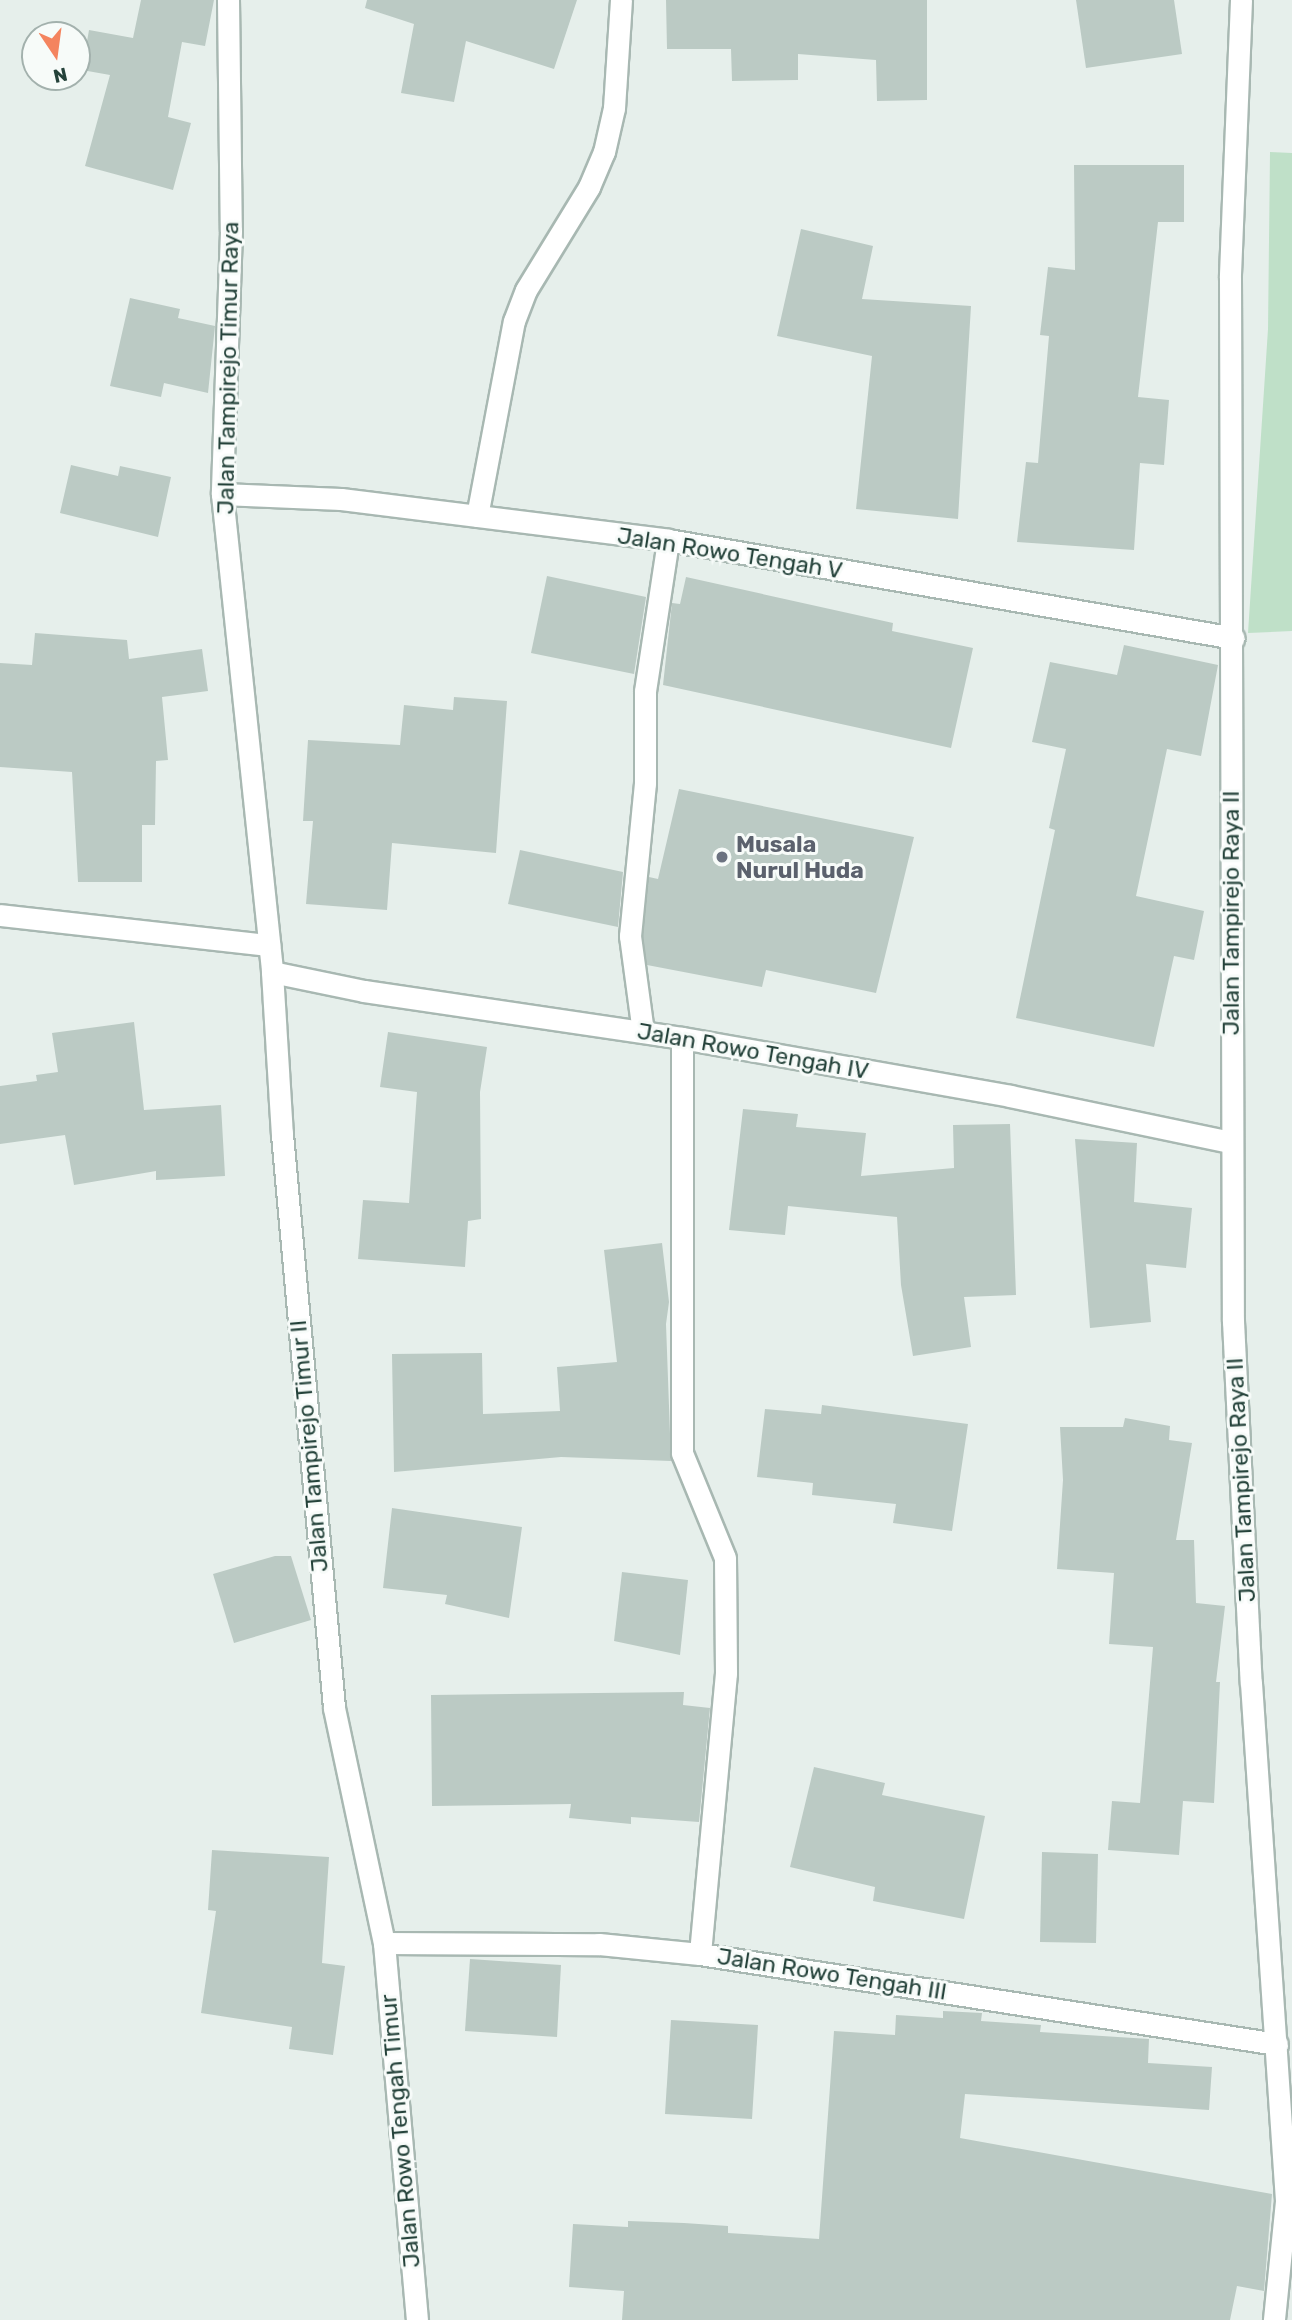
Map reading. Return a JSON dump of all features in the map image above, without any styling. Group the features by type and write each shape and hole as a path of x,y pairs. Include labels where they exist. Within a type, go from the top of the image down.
{"street":[{"name":"Jalan Tampirejo Timur Raya","path":"228,0 232,231 222,494 269,945"},
{"path":"477,516 514,321 526,290 589,187 604,152 614,108 621,0"},
{"name":"Jalan Tampirejo Raya II","path":"1241,0 1230,278 1234,638 1229,898 1233,1321 1251,1683 1288,2213 1275,2320"},
{"name":"Jalan Rowo Tengah V","path":"222,494 341,499 668,540 1234,638"},
{"path":"643,1032 630,936 645,783 645,691 668,540"},
{"path":"0,915 269,945"},
{"name":"Jalan Tampirejo Timur II","path":"269,945 283,1147 334,1708 384,1943"},
{"name":"Jalan Rowo Tengah IV","path":"272,972 364,991 682,1038 1010,1096 1231,1142"},
{"path":"682,1038 682,1453 725,1558 726,1673 701,1954"},
{"name":"Jalan Rowo Tengah III","path":"384,1943 599,1944 701,1954 1277,2045"},
{"name":"Jalan Rowo Tengah Timur","path":"384,1943 417,2320"}],"green space":[{"path":"1270,152 1292,153 1292,631 1248,633 1268,329"}],"building":[{"path":"141,0 214,0 205,46 182,42 168,117 191,123 173,190 85,166 110,75 91,72 91,30 133,38"},
{"path":"367,0 577,0 554,69 466,41 454,102 401,93 414,24 365,8"},
{"path":"666,0 927,0 927,100 877,101 876,60 798,54 798,80 732,81 731,49 667,49"},
{"path":"1076,0 1174,0 1182,54 1086,68"},
{"path":"1074,165 1184,165 1184,222 1158,222 1138,397 1169,400 1164,465 1140,463 1134,550 1017,542 1026,462 1038,463 1049,336 1040,335 1048,267 1075,270"},
{"path":"801,229 873,246 862,299 971,306 958,519 856,509 872,356 777,336"},
{"path":"130,298 180,309 178,318 215,326 208,393 164,383 161,397 110,386"},
{"path":"71,465 118,476 120,466 171,477 158,537 60,513"},
{"path":"547,576 646,597 634,674 531,653"},
{"path":"686,577 893,623 892,631 973,648 951,748 663,685 672,603 680,604"},
{"path":"35,633 127,640 129,659 202,649 208,691 162,697 168,760 156,761 155,825 142,825 142,882 78,882 72,772 0,767 0,663 32,665"},
{"path":"1124,645 1218,665 1201,756 1167,749 1136,896 1204,911 1194,960 1174,956 1154,1047 1016,1018 1055,830 1049,828 1066,749 1032,742 1050,662 1117,675"},
{"path":"454,697 507,701 496,853 392,843 387,910 306,904 313,821 303,821 308,740 400,745 404,705 453,710"},
{"path":"679,789 914,837 876,993 766,970 762,987 647,965 643,936 649,877 658,879"},
{"path":"520,850 623,872 618,927 508,904"},
{"path":"134,1022 144,1110 221,1105 225,1176 156,1180 156,1171 74,1185 65,1135 0,1144 0,1086 37,1081 36,1075 58,1072 52,1033"},
{"path":"388,1032 487,1047 480,1092 481,1219 468,1221 465,1267 358,1259 363,1200 409,1203 417,1092 380,1087"},
{"path":"743,1109 798,1114 796,1127 866,1133 861,1176 954,1168 953,1125 1010,1124 1016,1295 964,1297 971,1347 913,1356 901,1285 897,1217 788,1206 785,1235 729,1230"},
{"path":"1075,1139 1137,1143 1134,1202 1192,1208 1186,1268 1146,1264 1151,1322 1090,1328"},
{"path":"662,1243 669,1302 666,1324 671,1461 561,1457 394,1472 392,1354 482,1353 483,1414 560,1411 557,1367 617,1362 604,1250"},
{"path":"822,1405 968,1424 952,1531 893,1523 896,1504 812,1495 813,1483 757,1477 765,1409 821,1414"},
{"path":"1125,1418 1170,1426 1169,1440 1192,1443 1176,1540 1194,1540 1196,1603 1225,1606 1216,1682 1220,1682 1214,1803 1183,1801 1179,1855 1108,1850 1112,1801 1140,1803 1153,1647 1109,1644 1114,1573 1057,1569 1063,1480 1060,1427 1123,1427"},
{"path":"392,1508 522,1527 509,1618 445,1604 447,1595 383,1588"},
{"path":"275,1556 291,1556 311,1620 234,1643 213,1574"},
{"path":"622,1572 688,1580 680,1655 614,1641"},
{"path":"684,1692 683,1705 710,1708 699,1822 631,1817 631,1824 569,1818 571,1804 432,1806 431,1695"},
{"path":"814,1767 885,1783 882,1795 985,1816 964,1919 873,1901 875,1887 790,1867"},
{"path":"212,1850 329,1857 322,1963 345,1966 333,2055 289,2049 292,2027 201,2013 216,1911 208,1910"},
{"path":"1042,1852 1098,1854 1096,1943 1040,1942"},
{"path":"470,1959 561,1965 557,2037 465,2031"},
{"path":"943,2011 982,2013 981,2021 1041,2025 1040,2032 1149,2039 1148,2063 1212,2067 1209,2110 965,2094 960,2138 1272,2194 1264,2291 1237,2286 1230,2320 622,2320 624,2291 569,2287 573,2224 628,2227 628,2221 684,2223 728,2226 728,2233 819,2239 834,2031 895,2035 896,2015 943,2018"},
{"path":"671,2020 758,2025 752,2119 665,2114"}],"place":[{"name":"Musala Nurul Huda","path":"722,857"}]}
